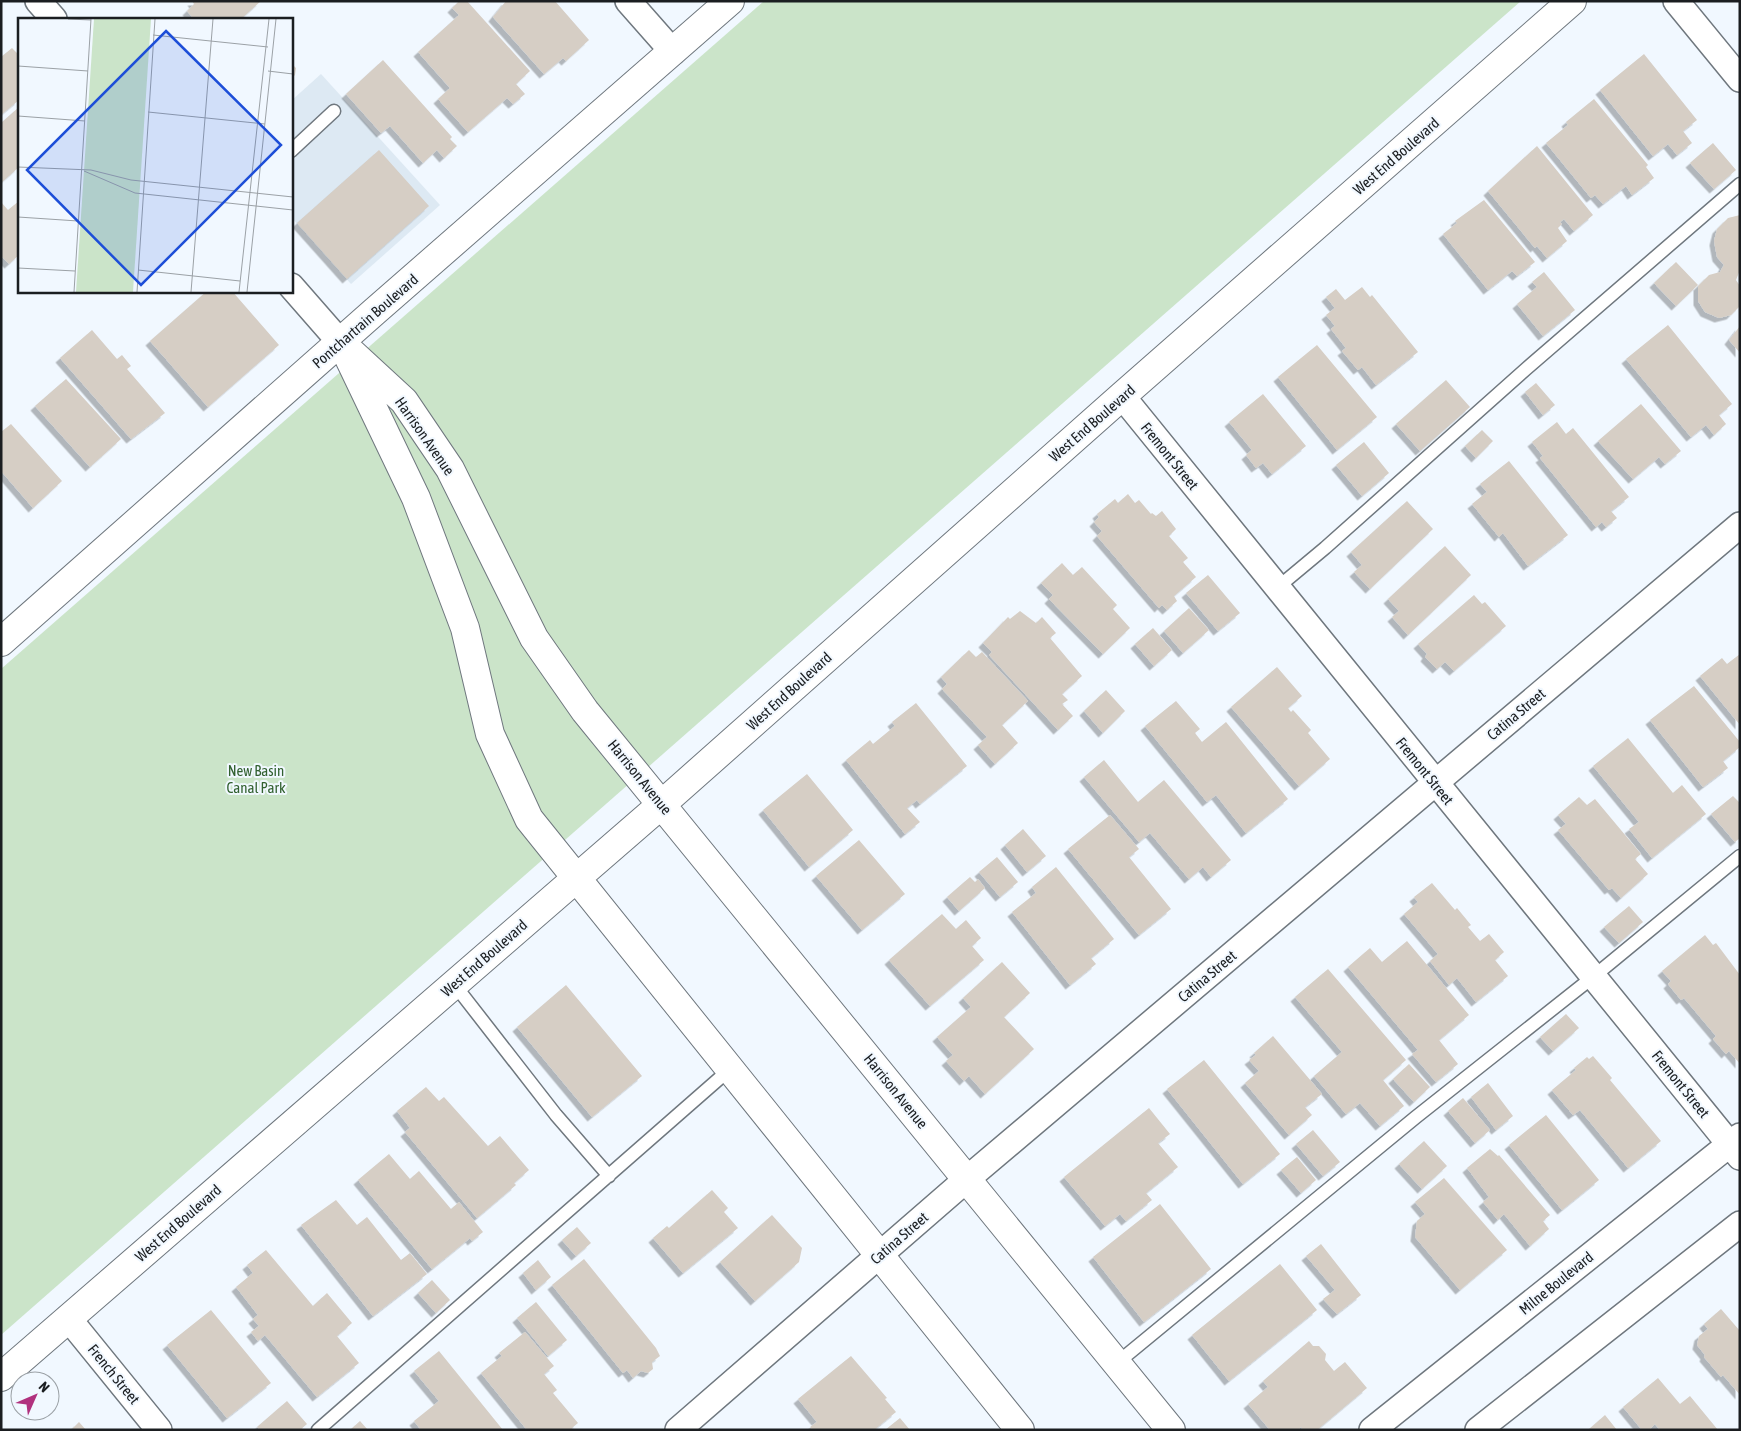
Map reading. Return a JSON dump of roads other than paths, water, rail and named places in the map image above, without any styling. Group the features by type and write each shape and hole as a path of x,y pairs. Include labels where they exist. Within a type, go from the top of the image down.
{"main road":[{"name":"Pontchartrain Boulevard","path":"3,637 730,1"},
{"name":"West End Boulevard","path":"1,1377 662,804 1122,396 1572,1"},
{"name":"Harrison Avenue","path":"340,342 404,401 450,469 534,638 586,711 1171,1430"},
{"name":"Harrison Avenue","path":"340,342 416,498 465,628 490,734 529,819 878,1256 1020,1430"}],"street":[{"path":"38,1 53,18"},
{"path":"628,1 672,52"},
{"path":"1676,1 1740,79"},
{"path":"292,287 340,342"},
{"name":"Fremont Street","path":"1122,396 1434,783 1736,1146"},
{"name":"Catina Street","path":"678,1430 967,1179 1740,525"},
{"name":"Milne Boulevard","path":"1372,1430 1736,1146"},
{"path":"1478,1430 1740,1224"},
{"name":"French Street","path":"68,1318 159,1430"}],"lane":[{"path":"292,150 334,111"},
{"path":"1276,588 1325,548 1526,369 1740,184"},
{"path":"1117,1363 1416,1117 1594,977 1740,856"},
{"path":"454,984 556,1115 609,1176"},
{"path":"318,1430 730,1070"}],"park label":[{"name":"New Basin Canal Park","path":"256,778"}]}
